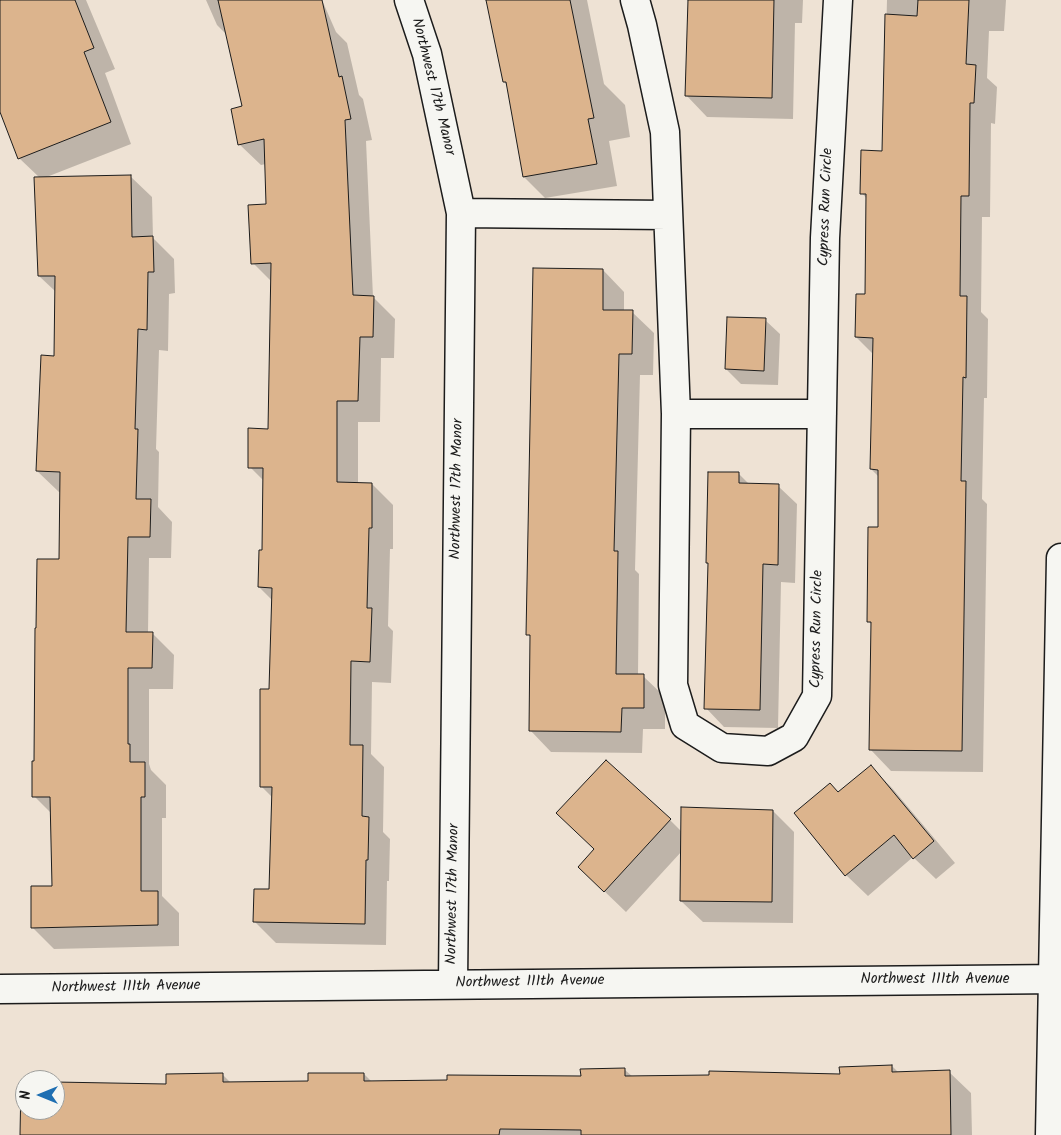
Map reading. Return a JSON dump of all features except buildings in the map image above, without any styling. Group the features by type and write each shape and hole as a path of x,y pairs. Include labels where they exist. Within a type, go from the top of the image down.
{"street":[{"name":"Northwest 17th Manor","path":"409,0 427,54 462,213 453,984"},
{"name":"Cypress Run Circle","path":"634,0 642,25 665,132 676,414 673,684 685,725 722,748 768,751 794,736 817,696 825,238 838,0"},
{"path":"462,213 667,215"},
{"path":"676,414 822,414"},
{"path":"1050,1135 1057,979 1061,558"},
{"name":"Northwest 111th Avenue","path":"0,990 1057,979"}]}
